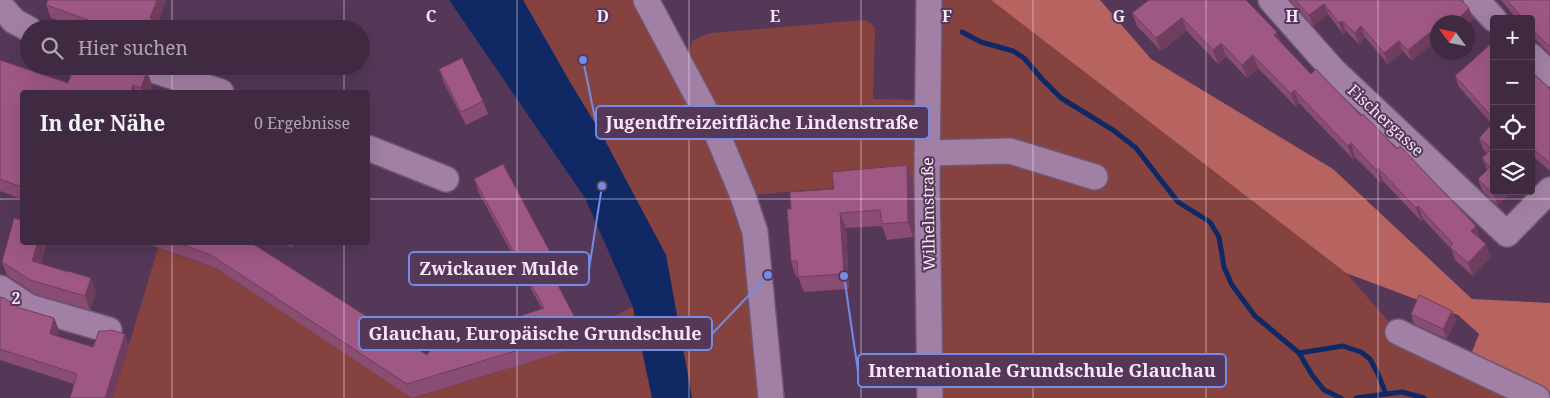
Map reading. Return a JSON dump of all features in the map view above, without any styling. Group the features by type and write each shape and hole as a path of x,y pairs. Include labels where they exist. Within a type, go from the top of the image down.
{"street":[{"path":"646,0 716,131 743,196 755,232 771,398"},
{"name":"Wilhelmstraße","path":"929,0 927,153 930,398"},
{"name":"Fischergasse","path":"1271,0 1333,70 1507,234 1550,190"},
{"path":"1476,0 1490,15"},
{"path":"0,5 14,21 20,24"},
{"path":"1535,60 1550,74"},
{"path":"169,75 215,90"},
{"path":"370,149 446,179"},
{"path":"927,153 1010,151 1095,177"},
{"path":"0,288 29,307 109,330"},
{"path":"1398,332 1537,398"}],"shaded area":[{"path":"523,0 646,0 743,196 771,398 692,398 666,255 602,135"},
{"path":"929,0 991,0 1346,273 1398,332 1468,362 1550,393 1550,398 934,398"},
{"path":"991,0 1100,0 1151,59 1333,169 1472,299 1550,303 1550,393 1468,362 1479,334 1458,315 1346,273"},
{"path":"864,20 871,23 875,29 873,99 917,100 919,181 749,195 690,56 693,42 712,33"},
{"path":"158,248 216,268 413,398 113,398"},
{"path":"633,307 652,398 413,398 565,351 560,342"}],"water":[{"path":"449,0 523,0 602,135 666,255 692,398 652,398 633,307 585,198"}],"building":[{"path":"48,0 157,0 150,18 152,18 151,20 88,20 46,5"},
{"path":"1149,0 1246,0 1277,32 1274,35 1311,74 1316,69 1361,116 1363,114 1397,149 1400,146 1476,226 1471,231 1486,244 1468,263 1450,247 1453,244 1418,206 1416,208 1351,143 1348,146 1294,90 1291,94 1253,55 1242,65 1221,43 1213,50 1182,18 1156,38 1132,13"},
{"path":"1295,0 1461,0 1469,8 1462,15 1430,15 1430,32 1408,50 1399,41 1384,53 1361,26 1355,33 1342,21 1339,23 1324,4 1309,15"},
{"path":"1507,0 1550,0 1550,47 1535,32 1535,15 1520,15"},
{"path":"1490,45 1490,115 1455,76"},
{"path":"462,58 483,101 461,112 439,69"},
{"path":"0,60 20,67 20,75 44,75 68,83 71,75 146,75 141,88 133,85 132,90 20,90 20,186 0,179"},
{"path":"1535,75 1550,89 1550,163 1535,150"},
{"path":"1490,126 1490,147 1479,138"},
{"path":"1490,151 1490,167 1482,158"},
{"path":"503,164 556,263 549,268 575,318 555,329 561,337 407,384 211,255 184,245 255,245 427,355 435,344 544,308 474,179"},
{"path":"907,165 908,222 882,224 880,210 840,213 844,274 798,277 797,261 791,261 787,209 791,209 790,192 834,189 832,172"},
{"path":"1490,167 1490,191 1478,179"},
{"path":"14,218 20,220 20,245 37,245 32,261 91,278 85,296 30,280 2,262"},
{"path":"1419,295 1452,311 1443,329 1411,314"},
{"path":"0,297 20,308 54,318 50,334 93,347 99,331 111,330 125,334 105,398 70,398 77,374 0,349"}],"waterway":[{"path":"962,32 981,42 1013,51 1024,58 1061,98 1113,130 1136,148 1178,202 1210,222 1219,237 1224,267 1232,285 1255,316 1299,353 1312,375 1324,390 1341,398"},
{"path":"1299,353 1343,346 1361,352 1370,359 1386,394"},
{"path":"1356,398 1402,392 1424,398"}],"place":[{"name":"Jugendfreizeitfläche Lindenstraße","path":"583,60"},
{"name":"Zwickauer Mulde","path":"602,186"},
{"name":"Glauchau, Europäische Grundschule","path":"768,275"},
{"name":"Internationale Grundschule Glauchau","path":"844,276"}]}
